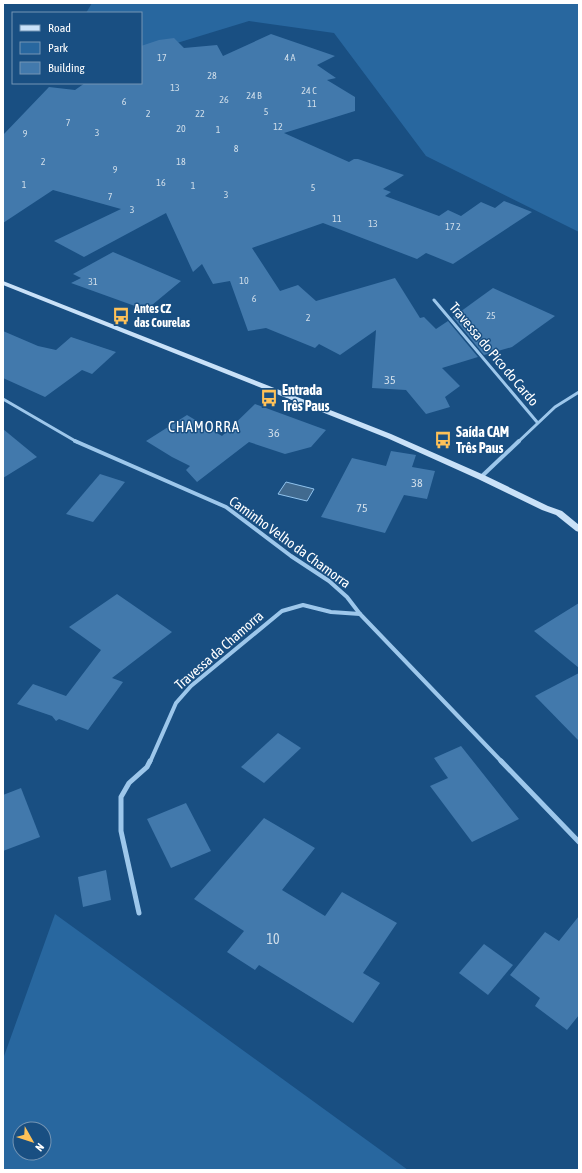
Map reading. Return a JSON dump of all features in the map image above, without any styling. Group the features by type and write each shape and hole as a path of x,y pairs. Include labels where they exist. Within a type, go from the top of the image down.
{"main road":[{"path":"3,283 389,436 481,477 545,508 559,513 579,529"}],"street":[{"name":"Travessa do Pico do Cardo","path":"434,300 537,422"},
{"path":"481,477 537,422 555,407 579,392"},
{"name":"Caminho Velho da Chamorra","path":"3,399 84,446 226,507 291,556 329,581 347,596 360,614 579,842"},
{"name":"Travessa da Chamorra","path":"139,913 121,831 121,797 129,783 147,767 176,703 191,686 282,611 303,606 331,612 360,614"}],"green space":[{"path":"92,3 579,3 579,232 426,156 334,33 249,21 142,54 142,12 87,12"},
{"path":"55,914 408,1170 3,1170 3,1059"}],"shaded area":[{"path":"286,482 314,489 307,501 278,494"}],"building":[{"path":"271,34 335,56 317,65 336,78 327,80 355,97 355,111 284,133 349,162 354,159 358,159 404,175 383,189 391,192 385,196 439,216 448,210 461,216 481,202 495,208 504,201 532,212 453,264 426,253 417,259 323,223 252,248 280,291 298,285 316,301 395,278 420,318 424,317 436,329 448,321 478,357 442,368 460,386 445,397 450,407 426,414 406,390 372,388 376,330 340,355 319,344 315,348 266,328 248,331 230,281 213,284 202,264 193,272 166,213 84,257 54,241 121,209 53,190 3,223 3,135 49,87 75,90 84,84 142,84 142,46 159,40 174,38 184,48 217,45 223,56"},
{"path":"113,252 181,281 146,310 71,283 81,278 73,274"},
{"path":"493,288 555,316 512,347 484,355 453,317"},
{"path":"3,331 38,346 56,350 71,337 116,352 92,374 82,370 45,397 3,378"},
{"path":"255,404 326,430 311,447 285,454 249,442 197,482 186,470 190,466 146,441 187,415 222,436"},
{"path":"3,429 37,457 3,478"},
{"path":"391,451 416,455 412,467 435,471 427,499 404,495 385,533 321,517 352,458 386,466"},
{"path":"100,474 125,482 93,522 66,514"},
{"path":"117,594 172,632 112,678 123,682 88,730 59,719 56,721 52,716 17,704 33,684 66,696 101,650 69,627"},
{"path":"579,603 579,668 534,631"},
{"path":"579,673 579,741 535,696"},
{"path":"278,733 301,748 264,783 241,767"},
{"path":"461,746 519,819 472,842 430,786 448,778 434,758"},
{"path":"21,788 40,837 3,851 3,795"},
{"path":"186,803 211,851 171,868 147,819"},
{"path":"264,818 315,848 282,890 325,916 342,892 397,923 363,973 380,983 353,1023 259,965 255,970 227,952 244,931 194,899"},
{"path":"106,870 111,900 83,907 78,877"},
{"path":"579,916 579,1015 567,1030 535,1006 540,998 510,975 545,932 559,941"},
{"path":"484,944 513,965 488,995 459,973"}],"place":[{"name":"Antes CZ das Courelas","path":"121,316"},
{"name":"Entrada Três Paus","path":"269,398"},
{"name":"Saída CAM Três Paus","path":"443,440"}],"district":[{"name":"CHAMORRA","path":"204,427"}]}
